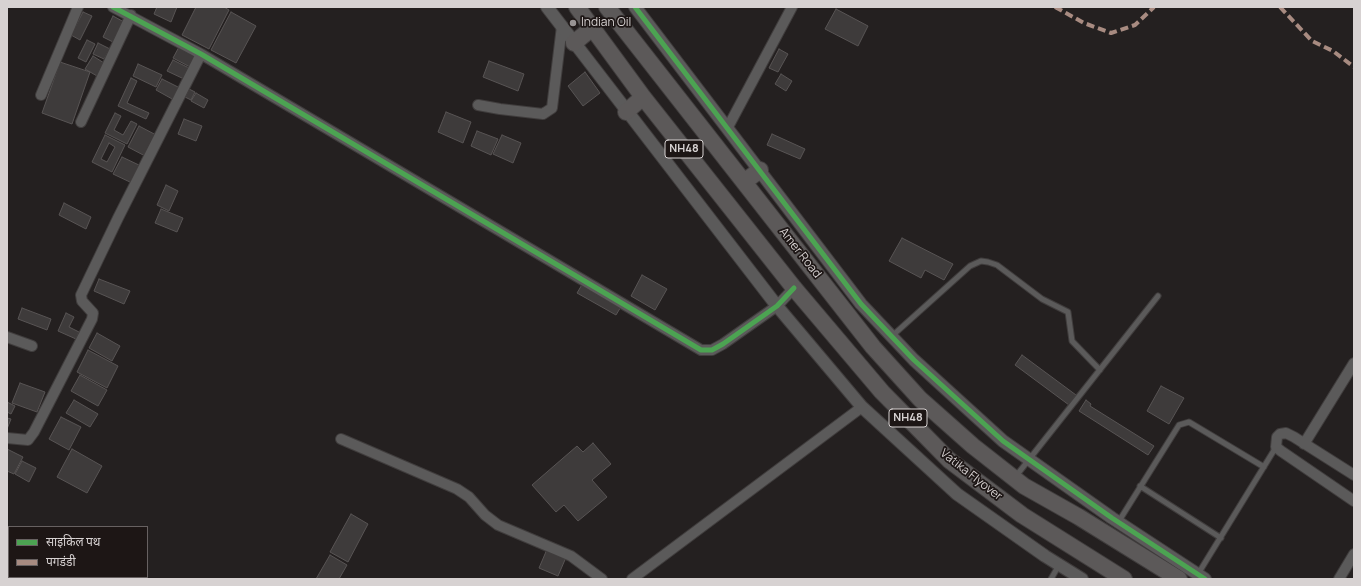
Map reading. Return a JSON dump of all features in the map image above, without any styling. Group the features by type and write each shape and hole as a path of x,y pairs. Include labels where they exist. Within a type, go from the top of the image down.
{"highway":[{"name":"NH48","path":"577,7 643,97 794,288"},
{"name":"Amer Road","path":"607,7 873,347 920,399 973,446 1014,478"},
{"path":"574,43 592,28"},
{"path":"626,112 643,97"},
{"path":"744,182 760,170"},
{"name":"Vatika Flyover","path":"794,288 882,392 949,460 1041,527 1124,579"},
{"name":"Vatika Flyover","path":"1014,478 1179,579"}],"street":[{"path":"41,95 78,7"},
{"path":"114,7 201,54 696,347 712,350 777,306 794,288"},
{"path":"547,7 626,112 777,306 862,407 958,494 1059,565 1082,579"},
{"path":"635,7 728,127 861,304 891,337 914,360 997,435 1118,522 1202,577"},
{"path":"728,127 792,7"},
{"path":"81,122 131,15"},
{"path":"478,105 542,114 552,108 562,26"},
{"path":"7,438 28,440 34,432 92,318 92,313 82,301 82,295 118,218 201,54"},
{"path":"7,336 32,346"},
{"path":"1304,444 1354,363"},
{"path":"632,579 862,407"},
{"path":"1354,475 1286,433 1280,434 1277,438 1276,447 1354,501"},
{"path":"341,438 457,489 469,497 485,515 498,525 571,556 602,579"},
{"path":"1339,579 1354,554"}],"lane":[{"path":"891,337 970,266 981,261 988,262 1001,268 1042,299 1068,312 1072,340 1100,370"},
{"path":"1014,478 1158,296"},
{"path":"1118,522 1180,425 1189,422 1264,467"},
{"path":"1202,577 1221,538 1276,447"},
{"path":"1140,486 1221,538"},
{"path":"1051,579 1059,565"}],"building":[{"path":"157,7 177,7 171,22 154,14"},
{"path":"196,7 224,7 229,10 209,49 182,35"},
{"path":"836,9 868,26 858,46 825,29"},
{"path":"83,12 92,16 80,40 71,35"},
{"path":"231,12 256,26 236,63 211,50"},
{"path":"113,16 126,23 115,43 103,37"},
{"path":"87,40 95,44 86,62 78,58"},
{"path":"98,43 110,49 104,59 93,54"},
{"path":"179,47 196,55 190,67 173,58"},
{"path":"779,49 788,54 778,72 769,68"},
{"path":"93,56 104,63 97,76 85,69"},
{"path":"173,60 189,68 184,79 167,71"},
{"path":"489,61 524,74 518,91 483,77"},
{"path":"60,62 90,72 72,124 42,113"},
{"path":"138,64 162,75 156,87 133,76"},
{"path":"585,72 600,93 583,106 568,86"},
{"path":"781,74 792,81 786,91 775,84"},
{"path":"131,78 137,81 127,103 149,113 146,119 118,106"},
{"path":"162,79 180,88 174,100 156,90"},
{"path":"189,89 195,92 191,100 185,97"},
{"path":"196,93 208,100 204,108 191,101"},
{"path":"446,112 471,122 463,143 438,132"},
{"path":"115,113 121,116 114,130 123,135 131,121 137,124 127,144 105,133"},
{"path":"184,119 202,126 196,141 178,134"},
{"path":"139,126 158,136 147,157 128,147"},
{"path":"477,131 498,139 491,155 471,146"},
{"path":"772,134 805,149 800,159 767,145"},
{"path":"105,135 125,145 112,172 92,162","holes":["109,143 115,147 107,162 101,159"]},
{"path":"502,135 521,143 513,163 493,154"},
{"path":"122,157 141,166 132,183 113,174"},
{"path":"166,185 178,191 169,211 157,205"},
{"path":"64,203 91,217 86,229 59,215"},
{"path":"161,209 183,218 177,232 155,223"},
{"path":"902,238 953,264 944,280 925,270 921,278 889,261"},
{"path":"642,275 667,289 655,310 631,296"},
{"path":"99,279 130,291 124,304 94,291"},
{"path":"583,283 622,305 616,315 577,293"},
{"path":"22,308 51,319 47,330 18,319"},
{"path":"66,313 74,317 69,327 79,332 76,339 58,331"},
{"path":"97,333 120,346 112,361 89,348"},
{"path":"88,350 118,366 107,388 77,372"},
{"path":"1022,355 1076,395 1069,405 1015,365"},
{"path":"80,375 107,390 98,406 71,391"},
{"path":"20,383 45,392 37,412 12,403"},
{"path":"1161,386 1184,398 1169,424 1147,411"},
{"path":"74,400 98,414 90,427 66,413"},
{"path":"1086,400 1091,404 1090,406 1154,446 1148,455 1079,411"},
{"path":"7,402 15,406 11,414 7,412"},
{"path":"61,417 81,427 69,450 49,439"},
{"path":"7,418 11,419 7,429"},
{"path":"593,443 611,464 592,480 607,497 578,521 564,505 556,512 532,485 577,446 583,452"},
{"path":"7,449 23,457 14,474 7,471"},
{"path":"72,449 102,466 87,493 57,477"},
{"path":"22,461 36,468 29,482 15,474"},
{"path":"351,514 368,524 348,562 330,552"},
{"path":"548,547 567,555 558,576 539,568"},
{"path":"330,555 347,565 339,579 316,579"}],"marked path":[{"path":"1055,7 1084,23 1111,33 1135,25 1154,7"},
{"path":"1280,7 1312,41 1333,51 1354,67"}],"cycle path":[{"path":"113,7 201,54 701,350 712,350 723,344 777,306 794,288"},
{"path":"635,7 861,304 914,360 1003,441 1112,518 1205,579"}],"place":[{"name":"Indian Oil","path":"573,23"}]}
